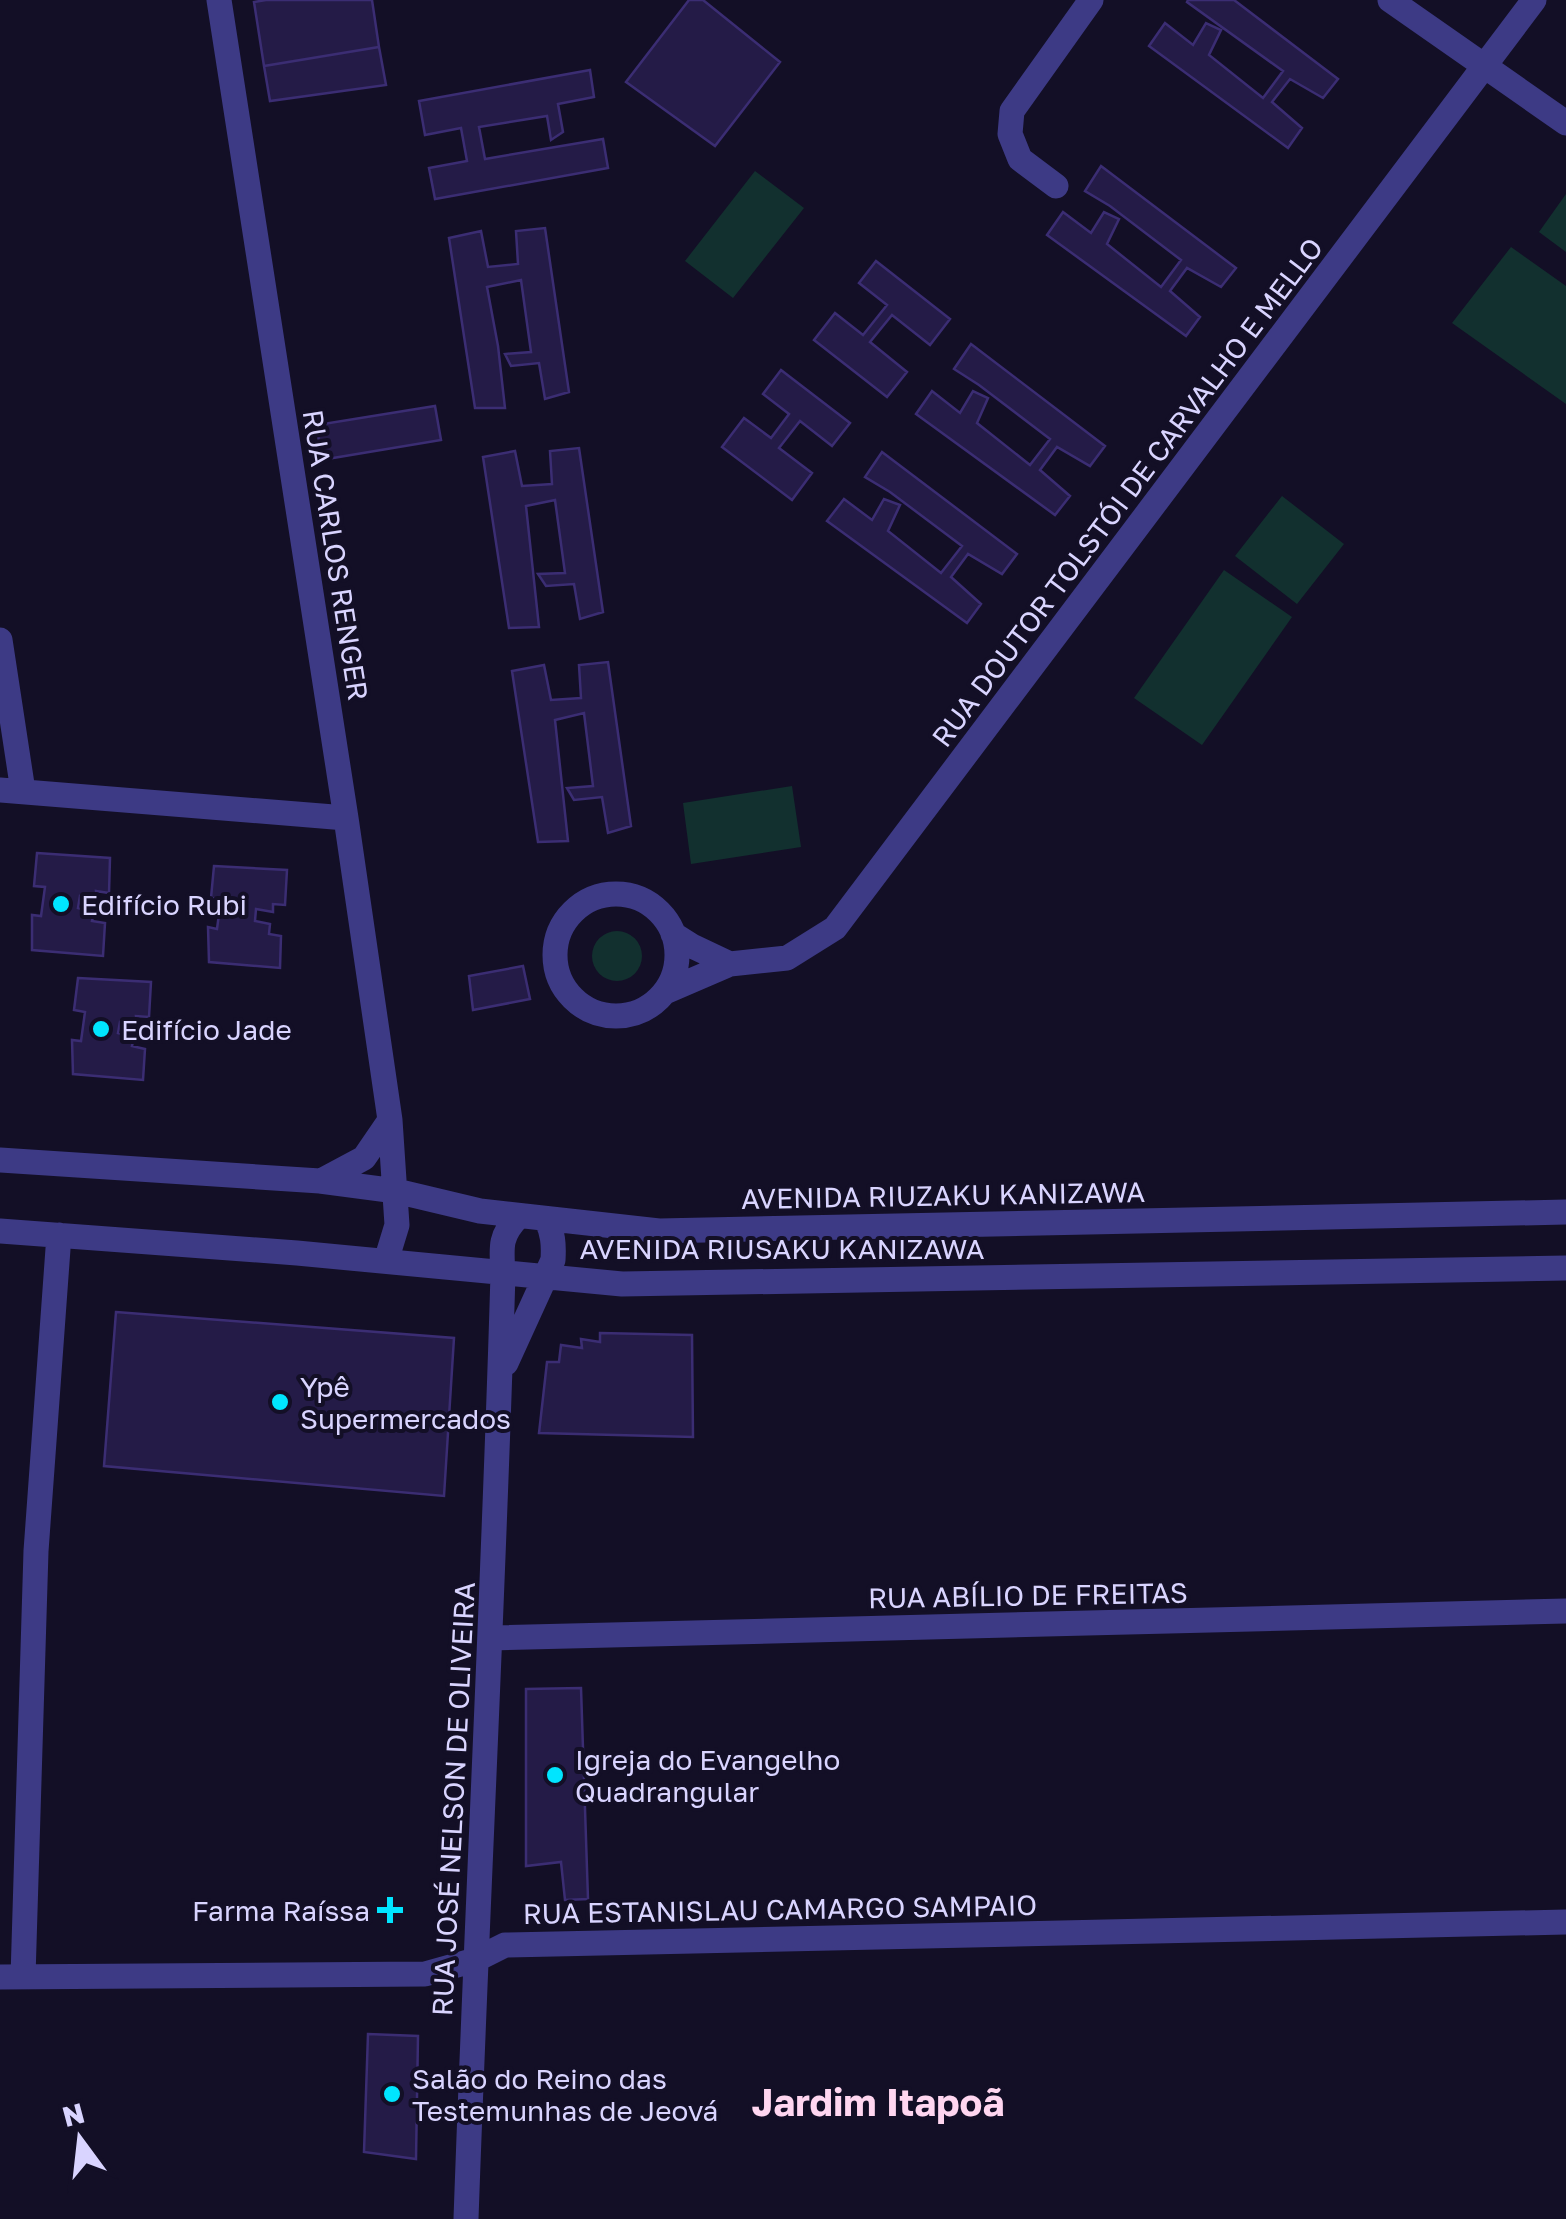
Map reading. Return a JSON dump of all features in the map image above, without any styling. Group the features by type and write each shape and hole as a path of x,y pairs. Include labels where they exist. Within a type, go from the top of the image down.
{"street":[{"name":"RUA CARLOS RENGER","path":"220,0 346,818 390,1120 396,1191"},
{"path":"1056,186 1020,159 1010,134 1012,111 1091,0"},
{"path":"1390,0 1566,123"},
{"name":"RUA DOUTOR TOLSTÓI DE CARVALHO E MELLO","path":"730,964 674,934 664,917 648,904 629,896 609,894 590,900 573,912 561,928 555,947 562,986 575,1002 592,1012 612,1016 632,1014 650,1006 665,992 730,964 786,958 835,928 1534,0"},
{"path":"0,640 12,790 346,818"},
{"path":"665,992 676,964 674,934"},
{"path":"320,1181 364,1158 390,1120"},
{"path":"0,1160 320,1181 396,1191 397,1225 386,1260"},
{"name":"AVENIDA RIUZAKU KANIZAWA","path":"396,1191 480,1211 659,1231 1566,1212"},
{"path":"502,1272 502,1242 507,1228 519,1216"},
{"path":"546,1219 554,1245 547,1276"},
{"name":"AVENIDA RIUSAKU KANIZAWA","path":"0,1231 386,1260 622,1284 1566,1268"},
{"path":"12,1977 59,1235"},
{"name":"RUA JOSÉ NELSON DE OLIVEIRA","path":"466,2219 502,1272"},
{"name":"RUA JOSÉ NELSON DE OLIVEIRA","path":"500,1382 514,1343 547,1276"},
{"name":"RUA ABÍLIO DE FREITAS","path":"491,1638 1566,1611"},
{"name":"RUA ESTANISLAU CAMARGO SAMPAIO","path":"12,1977 425,1974 475,1960 504,1945 1566,1922"}],"green space":[{"path":"755,171 804,208 733,298 685,261"},
{"path":"1566,194 1566,252 1539,232"},
{"path":"1511,247 1566,286 1566,404 1452,323"},
{"path":"1282,496 1344,544 1297,604 1235,556"},
{"path":"1224,570 1292,617 1202,745 1134,698"},
{"path":"792,786 801,847 691,864 683,803"},
{"path":"617,931 635,938 642,956 635,974 617,981 599,974 592,956 599,938"}],"building":[{"path":"372,0 379,47 264,66 254,2"},
{"path":"689,0 703,0 780,62 715,146 626,82"},
{"path":"1188,0 1234,0 1338,79 1323,98 1290,79 1272,102 1302,128 1288,148 1149,46 1165,23 1193,45 1206,23 1221,30 1209,55 1263,98 1283,71"},
{"path":"379,47 386,85 270,101 264,66"},
{"path":"590,70 594,97 558,104 563,132 551,140 547,116 479,127 485,159 603,139 608,168 435,199 429,168 467,161 461,128 425,135 419,101"},
{"path":"1101,166 1236,268 1221,287 1187,268 1170,291 1200,317 1186,336 1047,235 1063,212 1091,233 1104,212 1119,219 1107,244 1161,287 1181,260 1085,191"},
{"path":"545,228 569,392 545,399 539,363 511,366 505,354 531,352 521,280 487,287 505,408 475,408 449,238 481,231 488,267 518,264 516,231"},
{"path":"876,261 950,319 930,345 892,315 870,342 907,372 887,397 814,340 835,313 863,335 887,305 859,283"},
{"path":"971,344 1105,446 1090,466 1057,447 1040,470 1070,496 1055,515 916,414 932,391 960,413 973,391 988,398 977,423 1030,465 1050,439 954,369"},
{"path":"781,370 850,423 832,446 800,421 779,448 812,473 792,500 722,447 744,418 771,438 789,414 763,394"},
{"path":"435,406 441,440 321,460 317,425"},
{"path":"579,448 603,612 580,619 574,584 546,586 538,574 565,573 555,500 526,506 539,627 509,628 483,457 515,451 522,486 552,484 550,451"},
{"path":"882,452 1017,554 1002,574 968,554 951,577 981,604 967,623 827,521 844,499 872,520 884,499 900,505 888,531 941,573 962,546 865,477"},
{"path":"608,662 631,826 608,833 602,797 574,800 567,788 593,786 584,713 555,720 568,841 538,842 512,671 544,665 551,700 581,698 579,665"},
{"name":"Edifício Rubi","path":"37,853 110,858 109,893 96,891 97,900 80,896 78,908 94,912 92,921 105,923 103,956 32,950 32,915 41,916 45,887 34,886"},
{"path":"214,866 287,870 285,905 273,904 273,912 256,909 255,921 270,924 269,934 281,936 280,968 209,962 208,927 217,929 221,899 211,898"},
{"path":"523,966 530,999 473,1010 469,976"},
{"name":"Edifício Jade","path":"78,978 151,982 149,1017 136,1016 137,1024 120,1022 118,1033 134,1037 132,1046 145,1049 143,1080 73,1074 72,1040 81,1041 85,1012 74,1010"},
{"name":"Ypê Supermercados","path":"116,1312 454,1338 444,1496 104,1466"},
{"path":"600,1333 692,1335 693,1437 539,1433 547,1362 559,1362 561,1345 582,1348 581,1339 600,1342"},
{"name":"Igreja do Evangelho Quadrangular","path":"581,1688 588,1899 565,1900 561,1862 526,1866 526,1689"},
{"name":"Salão do Reino das Testemunhas de Jeová","path":"368,2034 418,2036 416,2159 364,2152"}],"place":[{"name":"Edifício Rubi","path":"61,904"},
{"name":"Edifício Jade","path":"101,1029"},
{"name":"Ypê Supermercados","path":"280,1402"},
{"name":"Igreja do Evangelho Quadrangular","path":"555,1775"},
{"name":"Farma Raíssa","path":"390,1910"},
{"name":"Salão do Reino das Testemunhas de Jeová","path":"392,2094"}],"district":[{"name":"Jardim Itapoã","path":"878,2101"}]}
